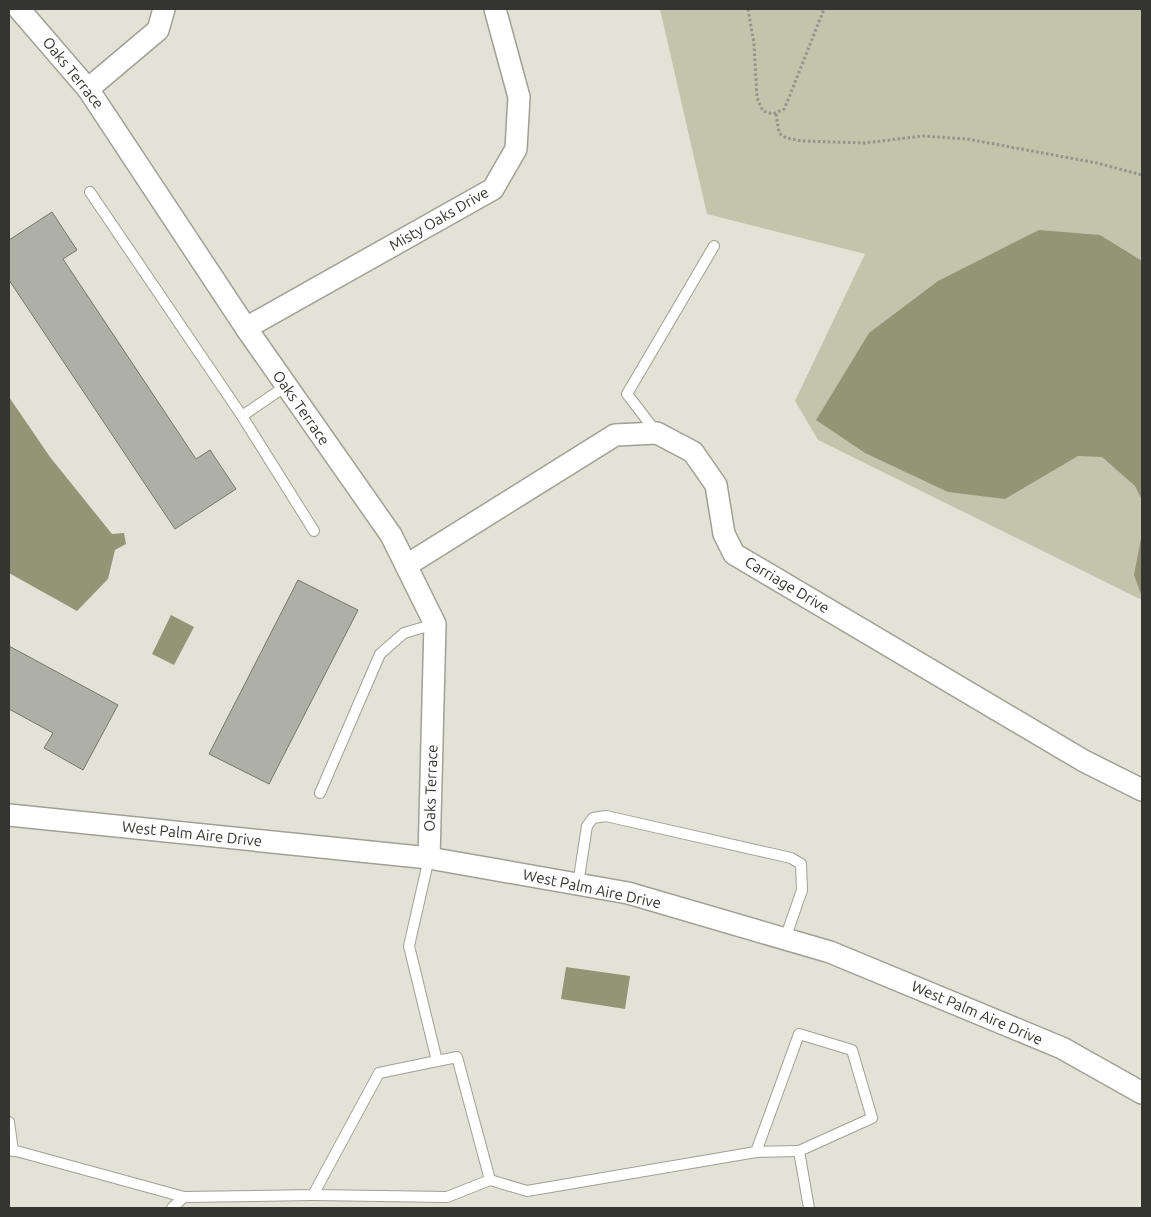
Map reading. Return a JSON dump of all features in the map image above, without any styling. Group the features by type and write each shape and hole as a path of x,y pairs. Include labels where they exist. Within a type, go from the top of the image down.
{"street":[{"name":"Oaks Terrace","path":"19,9 88,89 246,328 391,535 407,566 435,624 429,858"},
{"path":"88,89 158,30 164,9"},
{"name":"Misty Oaks Drive","path":"246,328 493,189 516,149 519,97 495,9"},
{"path":"407,566 615,435 657,433"},
{"name":"Carriage Drive","path":"657,433 693,452 716,485 724,534 734,554 1084,760 1142,790"},
{"name":"West Palm Aire Drive","path":"9,815 429,858 628,894 830,952 1062,1048 1142,1093"}],"lane":[{"path":"9,13 19,9"},
{"path":"90,192 242,416 314,531"},
{"path":"657,433 627,394 714,246"},
{"path":"242,416 286,386"},
{"path":"320,794 380,654 404,632 435,624"},
{"path":"578,884 587,826 593,818 606,816 791,858 801,864 803,882 785,939"},
{"path":"429,858 410,946 437,1061"},
{"path":"9,1122 11,1150 184,1197 313,1195 447,1197 490,1180 527,1191 756,1152 799,1151 872,1118 852,1050 798,1034 756,1152"},
{"path":"313,1195 379,1073 457,1058 490,1180"},
{"path":"799,1151 809,1208"},
{"path":"172,1208 184,1197"}],"path":[{"path":"748,9 754,44 757,98 763,111 768,114 776,114 784,109 824,9"},
{"path":"776,114 779,133 796,141 865,143 922,136 949,137 1060,156 1142,175"}],"shaded area":[{"path":"660,9 1142,9 1142,600 818,440 795,401 865,254 707,214"},
{"path":"1039,230 1100,235 1142,261 1142,500 1135,486 1102,457 1078,456 1005,499 948,492 865,453 816,420 869,333 938,281"},
{"path":"9,397 50,457 112,534 124,533 126,544 115,550 108,579 77,611 9,573"},
{"path":"1142,533 1142,597 1134,575"},
{"path":"171,615 194,627 174,665 152,654"},
{"path":"566,967 630,976 625,1009 561,999"}],"building":[{"path":"52,212 77,250 63,259 196,459 210,450 236,489 175,529 9,280 9,240"},
{"path":"298,580 358,610 269,784 209,754"},
{"path":"9,646 118,705 83,770 44,748 53,733 9,709"}]}
